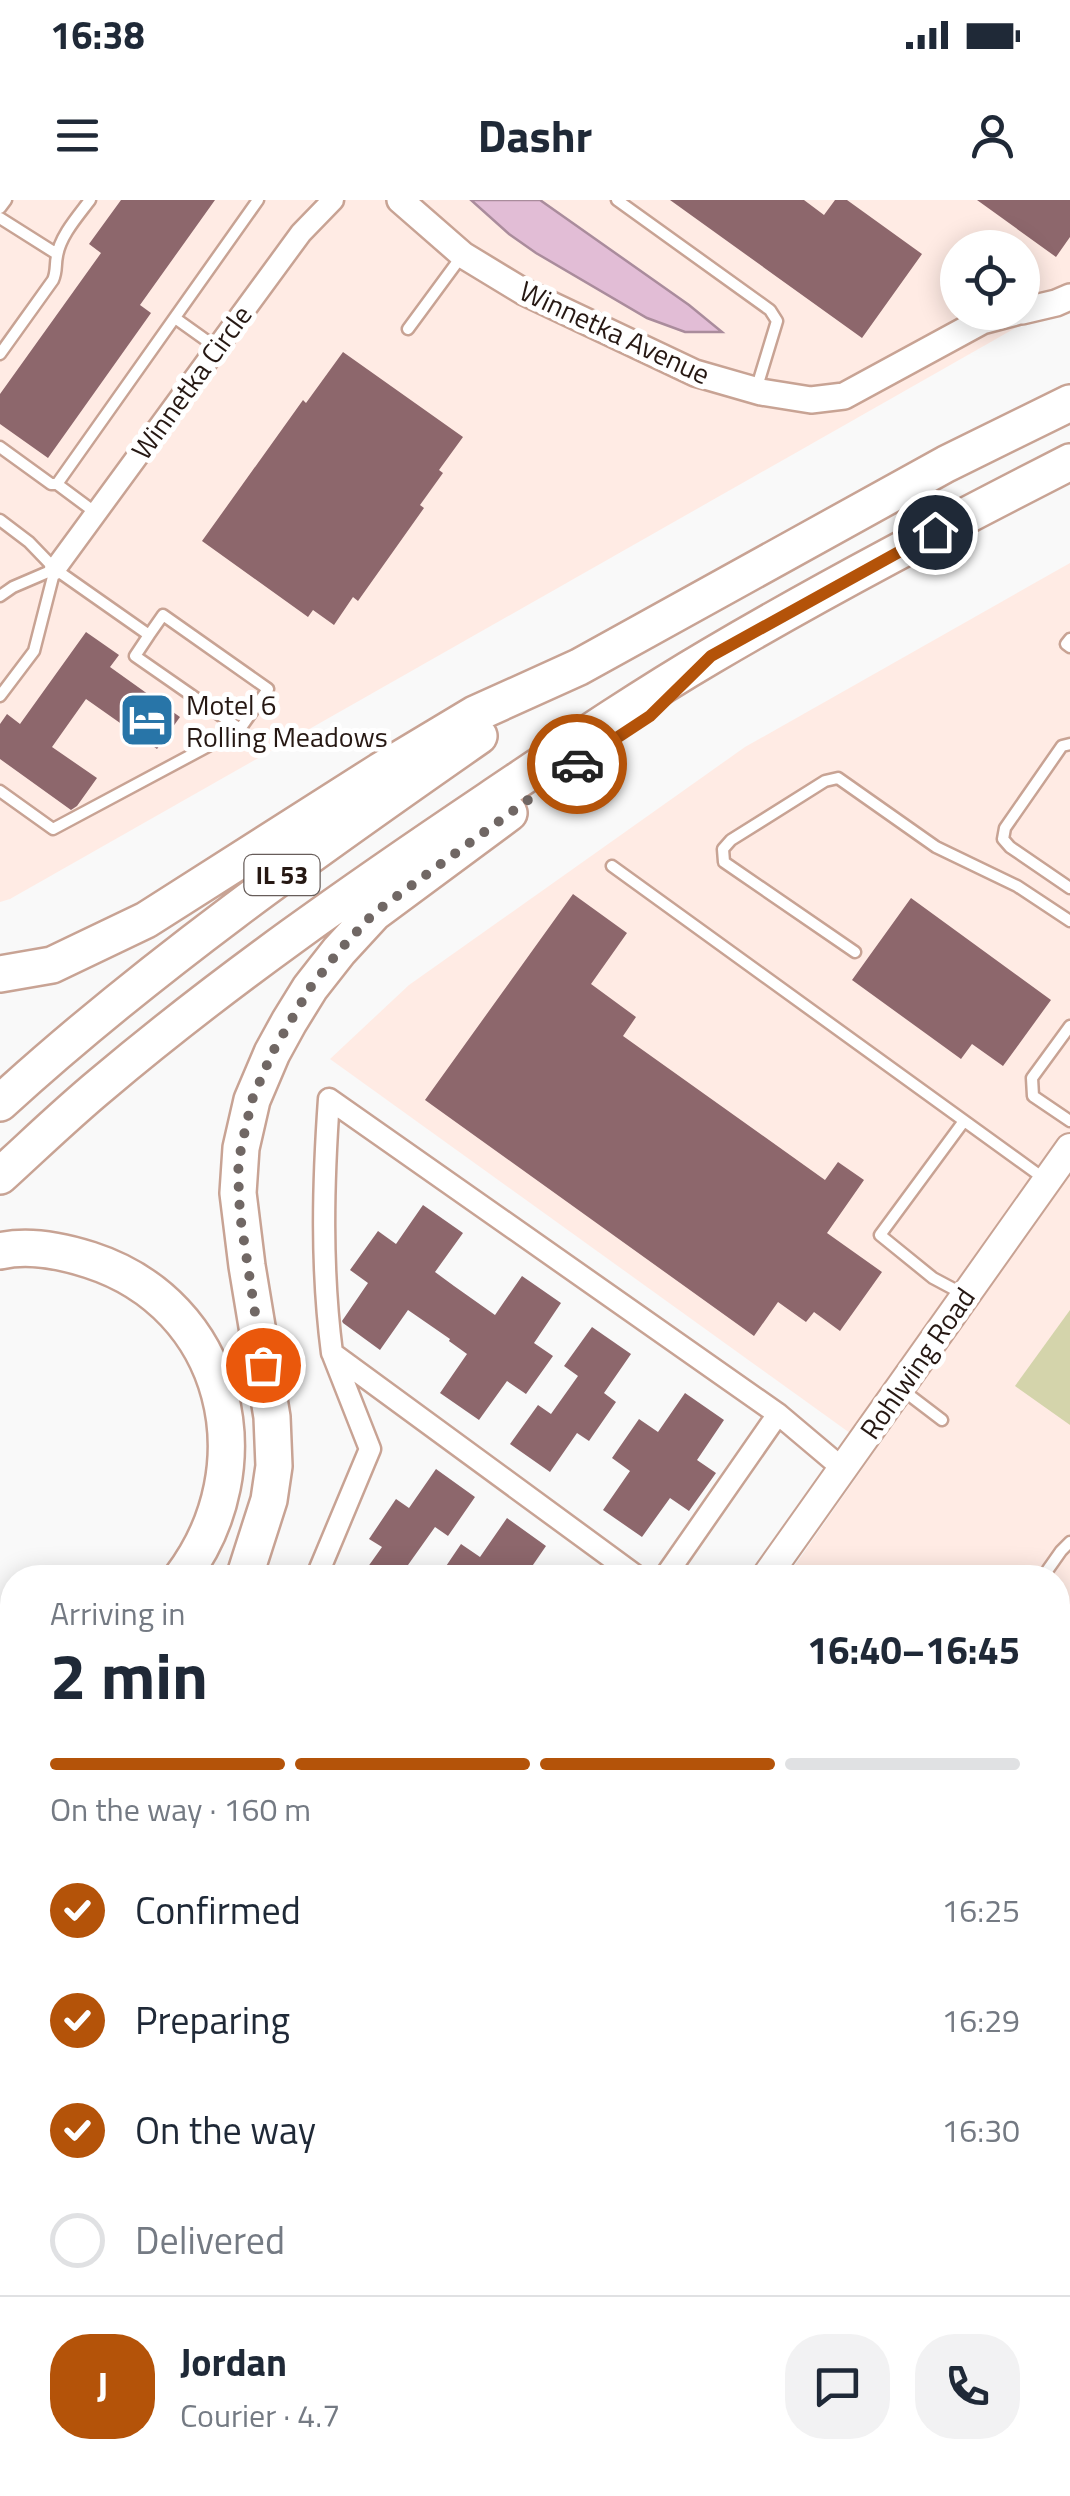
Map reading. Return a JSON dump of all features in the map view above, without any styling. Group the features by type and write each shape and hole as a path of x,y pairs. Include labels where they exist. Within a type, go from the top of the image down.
{"highway":[{"name":"IL 53","path":"0,1103 65,1044 236,909 578,668 946,464 1070,403"},
{"name":"IL 53","path":"0,1176 99,1086 190,1013 372,878 711,656 1070,462"},
{"path":"248,1565 269,1500 274,1441 246,1266 238,1172 252,1100 272,1053 310,988 374,913 650,716 711,656"},
{"path":"0,974 52,965 146,920 476,714 578,668"},
{"path":"0,1252 37,1248 74,1255 122,1274 173,1312 207,1360 226,1418 224,1486 216,1515 190,1565"}],"main road":[{"name":"Rohlwing Road","path":"774,1565 1070,1148"}],"street":[{"name":"Winnetka Circle","path":"55,569 300,233 333,200"},
{"name":"Winnetka Avenue","path":"400,200 463,255 524,292 695,373 756,390 811,400 844,396 965,330"},
{"name":"Winnetka Avenue","path":"1040,307 1070,297"},
{"path":"321,1565 370,1449 332,1353 326,1303 324,1163 329,1099 778,1414 842,1468"},
{"path":"332,1353 621,1565"},
{"path":"673,1565 778,1414"}],"lane":[{"path":"0,208 6,200"},
{"path":"0,354 54,280 57,254 90,200"},
{"path":"57,484 258,200"},
{"path":"617,200 770,310 777,320 756,390"},
{"path":"0,218 57,254"},
{"path":"408,329 463,255"},
{"path":"176,318 217,348"},
{"path":"0,447 96,513"},
{"path":"0,520 55,569 149,636"},
{"path":"0,596 55,569"},
{"path":"0,696 34,651 55,569"},
{"path":"0,791 53,828 240,729 268,689 163,615 135,656 240,729"},
{"path":"1070,639 1066,644 1070,647"},
{"path":"1070,744 1062,746 1005,828 1002,839 1070,888"},
{"path":"856,952 724,862 723,849 732,840 825,781 838,778 936,847 1069,916"},
{"path":"612,866 1046,1180"},
{"path":"1070,1026 1032,1078 1031,1086 1033,1096 1070,1121"},
{"path":"964,1121 880,1235 934,1278 965,1296"},
{"path":"900,1388 942,1420"},
{"path":"1051,1565 1070,1542"}],"shaded area":[{"path":"0,200 1070,200 1070,297 1040,314 1040,230 940,230 940,330 1012,330 0,902"},
{"path":"471,200 540,200 722,332 685,332 647,318 536,253"},
{"path":"1070,563 1070,1148 861,1441 330,1059 409,985 745,747"},
{"path":"1070,1172 1070,1565 795,1565"}],"green space":[{"path":"1070,1310 1070,1425 1015,1386"}],"building":[{"path":"121,200 215,200 140,305 151,313 48,458 0,424 0,394 101,253 89,244"},
{"path":"670,200 804,200 824,215 835,200 847,200 922,254 862,338"},
{"path":"977,200 1070,200 1070,237 1056,257 1040,245 1040,230 1019,230"},
{"path":"343,352 463,437 439,470 443,473 420,505 424,508 358,601 353,597 334,625 313,610 308,617 202,541 303,400 306,403"},
{"name":"Motel 6 Rolling Meadows","path":"86,632 119,655 110,667 180,717 157,749 86,699 52,747 97,778 71,810 0,759 0,724 7,714 20,724"},
{"path":"573,894 627,933 591,984 636,1017 623,1036 825,1180 838,1162 864,1180 827,1233 882,1272 840,1331 814,1312 806,1322 778,1302 754,1336 425,1100"},
{"path":"911,898 1051,1000 1003,1066 972,1044 961,1059 852,980"},
{"path":"423,1205 463,1233 435,1272 454,1286 495,1315 522,1276 561,1303 534,1343 553,1356 526,1394 507,1381 479,1420 440,1393 467,1354 450,1339 408,1310 380,1350 342,1321 368,1283 350,1270 378,1231 396,1244"},
{"path":"592,1327 631,1354 604,1393 616,1402 589,1441 577,1433 550,1472 510,1444 538,1405 551,1414 578,1376 564,1366"},
{"path":"685,1393 724,1420 697,1460 716,1473 689,1511 670,1498 642,1537 603,1510 630,1471 612,1458 639,1419 658,1432"},
{"path":"436,1469 475,1497 448,1536 435,1527 408,1565 369,1565 382,1547 369,1539 396,1499 409,1508"},
{"path":"507,1518 546,1546 533,1565 447,1565 461,1544 480,1557"}],"way so far":[{"path":"263,1365 246,1266 238,1172 252,1100 272,1053 310,988 374,913 577,764"}],"place":[{"name":"Motel 6 Rolling Meadows","path":"147,720"}],"route":[{"path":"577,764 650,716 711,656 935,532"}]}
